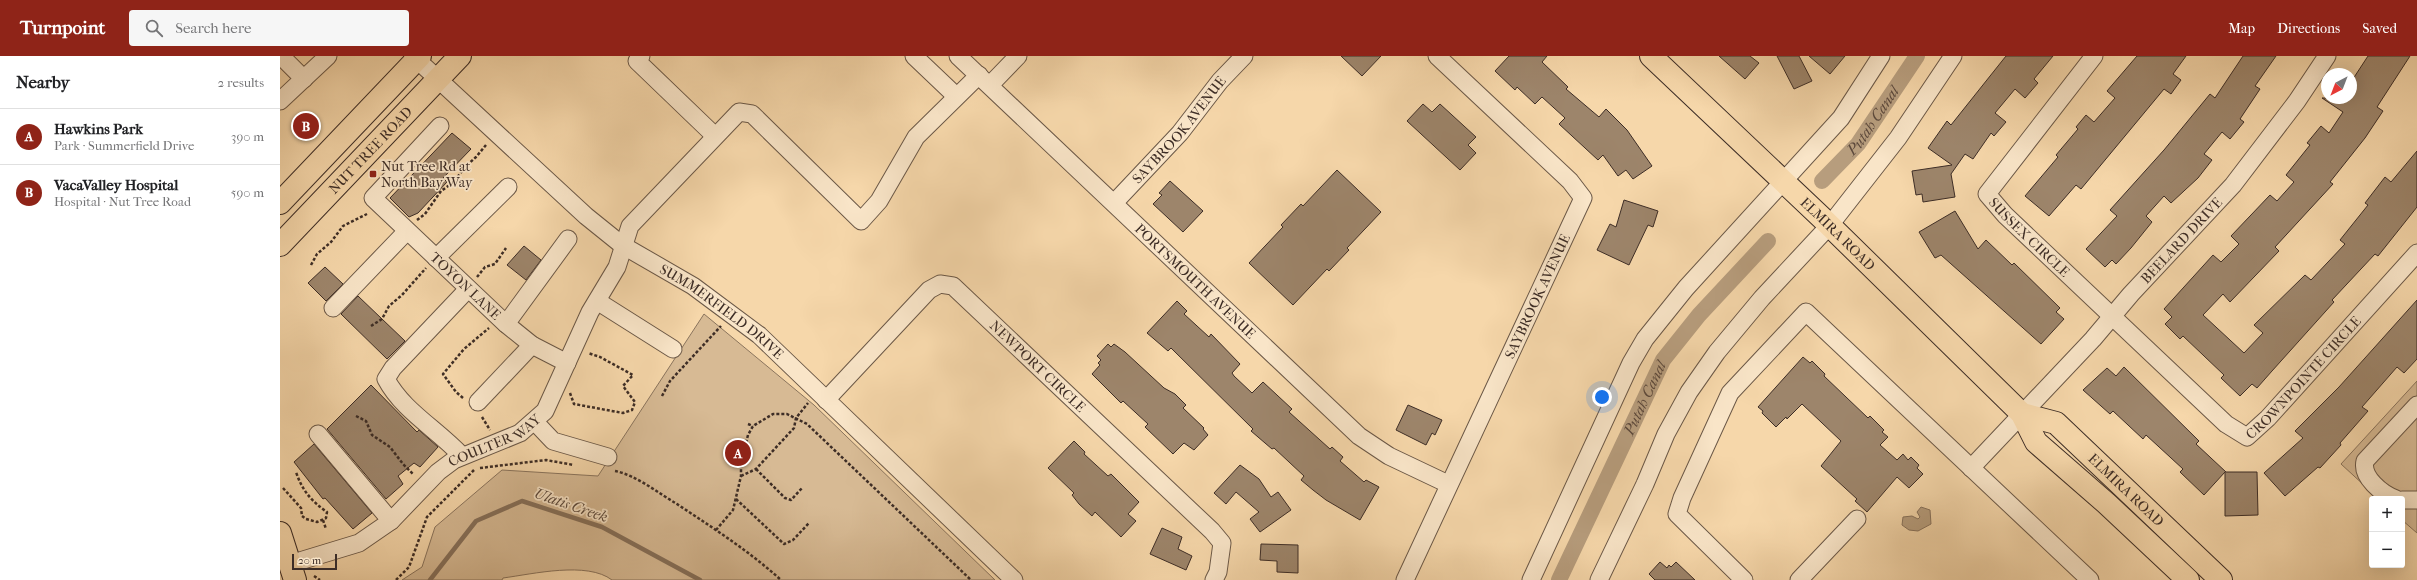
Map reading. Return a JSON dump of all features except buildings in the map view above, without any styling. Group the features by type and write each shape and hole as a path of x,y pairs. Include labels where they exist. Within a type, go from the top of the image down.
{"main road":[{"name":"NUT TREE ROAD","path":"280,245 460,56"},
{"name":"ELMIRA ROAD","path":"1651,56 1830,225 2022,414 2036,442 2106,503 2188,580"},
{"name":"NUT TREE ROAD","path":"280,203 416,57"},
{"name":"ELMIRA ROAD","path":"2022,414 2056,423 2221,580"},
{"path":"280,533 292,574"}],"street":[{"path":"280,56 304,79"},
{"path":"281,101 328,56"},
{"path":"914,56 956,96 984,80 1018,56"},
{"name":"PORTSMOUTH AVENUE","path":"958,56 1359,436 1389,456 1448,484"},
{"name":"SAYBROOK AVENUE","path":"1114,203 1180,134 1220,81 1244,56"},
{"name":"SAYBROOK AVENUE","path":"1405,580 1448,484 1583,198 1570,181 1437,56"},
{"path":"1531,580 1631,363 1645,339 1686,288 1841,118 1856,98 1881,56"},
{"path":"1599,580 1645,484 1666,434 1689,392 1717,352 1762,298 1830,225 1898,138 1953,56"},
{"name":"SUSSEX CIRCLE","path":"2094,56 1987,194 2005,215 2112,316"},
{"name":"BEELARD DRIVE","path":"1971,468 2093,339 2112,316 2233,185 2297,101 2326,56"},
{"name":"SUMMERFIELD DRIVE","path":"416,57 438,80 586,216 622,245 693,286 733,314 759,335 818,402 1014,580"},
{"path":"636,58 715,136"},
{"name":"COULTER WAY","path":"292,574 360,543 391,521 438,472 462,456 520,433 535,422 545,411 570,355 597,301 617,267 622,245 630,226 739,112 752,114 861,221 879,201 916,137 956,96"},
{"path":"376,201 440,126"},
{"path":"436,258 508,187"},
{"name":"TOYON LANE","path":"376,201 502,321 532,344 570,355"},
{"path":"333,308 407,231"},
{"path":"502,321 568,239"},
{"name":"CROWNPOINTE CIRCLE","path":"2112,316 2226,424 2247,437 2274,412 2417,253"},
{"name":"NEWPORT CIRCLE","path":"818,402 929,290 940,284 953,286 1212,531 1222,544 1218,572 1214,580"},
{"path":"462,456 447,439 412,412 393,392 386,380 393,368 468,289"},
{"path":"597,301 672,349"},
{"path":"1744,580 1677,514 1682,498 1730,394 1806,312 2090,580"},
{"path":"475,406 532,344"},
{"path":"2389,496 2364,473 2363,468 2365,461 2417,404"},
{"path":"535,422 553,441 610,464"},
{"path":"318,434 391,521"},
{"path":"2405,500 2417,500"},
{"path":"1799,580 1857,518"}],"path":[{"path":"407,231 425,214 441,191 454,182 464,168 486,145"},
{"path":"311,265 317,254 331,242 343,226 369,213 376,201"},
{"path":"468,289 485,267 495,264 506,248"},
{"path":"371,326 382,319 389,306 402,295 436,258"},
{"path":"492,432 475,406 456,392 443,374 464,349 502,321"},
{"path":"662,396 670,381 723,325"},
{"path":"556,388 570,392 574,404 623,413 632,410 635,402 623,386 633,376 600,357 570,355"},
{"path":"741,476 756,469 794,428 796,418 807,403 818,402"},
{"path":"716,530 733,510 741,476 742,463 753,426 773,414 787,414 807,424 971,580"},
{"path":"356,416 366,421 372,435 390,447 403,464 425,485"},
{"path":"748,424 753,426"},
{"path":"501,460 502,464"},
{"path":"396,580 409,567 428,517 475,469 502,464 546,460 576,465"},
{"path":"610,464 620,472 650,487 716,530 758,559 781,580"},
{"path":"756,469 785,498 791,500 803,487"},
{"path":"283,488 301,508 302,516 306,519 317,522 323,520 327,512 308,496 301,486 296,472"},
{"path":"735,499 784,544 793,540 809,523"},
{"path":"323,520 326,529"},
{"path":"292,574 320,580"}],"shaded area":[{"path":"704,314 814,405 995,580 612,580 601,574 589,571 559,570 503,578 502,580 402,580 422,567 435,527 502,470 598,476"},
{"path":"2417,381 2417,533 2405,523 2405,496 2376,496 2341,464"},
{"path":"1921,507 1930,510 1931,524 1918,531 1909,530 1902,525 1903,517 1912,516 1918,519 1920,517 1917,512"}],"waterway":[{"name":"Putah Canal","path":"1822,181 1858,144 1917,56"},
{"name":"Putah Canal","path":"1559,580 1663,360 1699,315 1768,241"},
{"name":"Ulatis Creek","path":"430,580 476,521 522,501 602,527 700,580"}],"place":[{"name":"VacaValley Hospital","path":"306,126"},
{"name":"Nut Tree Rd at North Bay Way","path":"373,174"},
{"name":"Hawkins Park","path":"738,453"}]}
